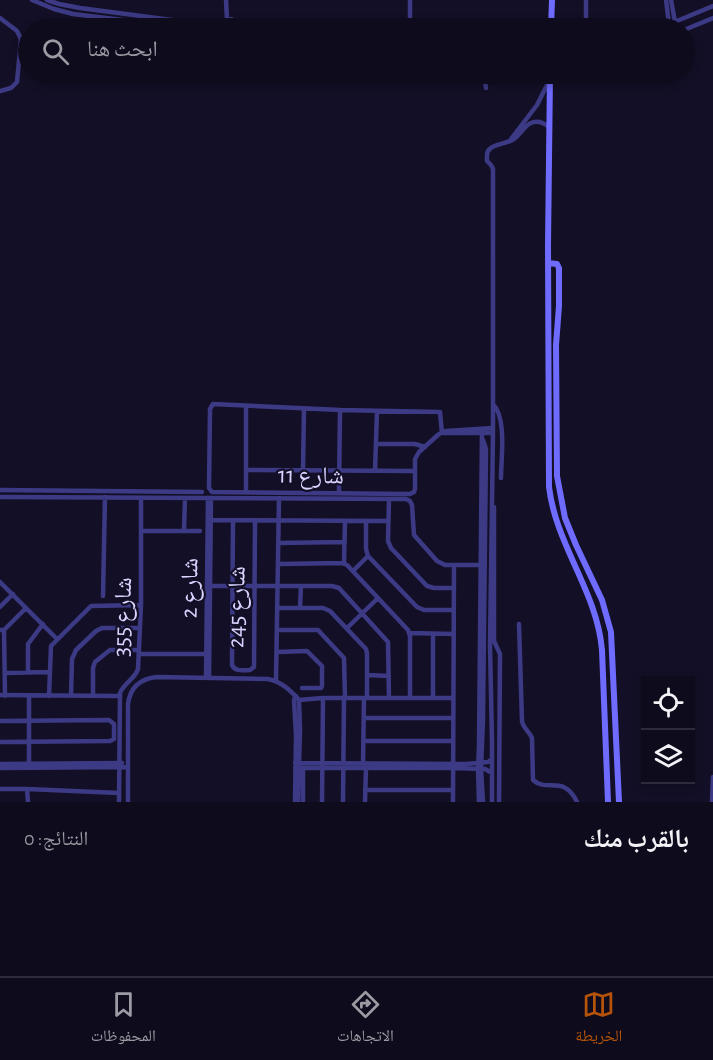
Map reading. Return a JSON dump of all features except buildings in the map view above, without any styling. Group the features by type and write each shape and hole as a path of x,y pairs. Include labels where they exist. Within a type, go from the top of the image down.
{"street":[{"path":"32,0 73,14 106,18"},
{"path":"47,0 55,6 157,18"},
{"path":"226,0 227,18"},
{"path":"410,0 410,18"},
{"path":"551,18 552,0"},
{"path":"586,0 586,18"},
{"path":"666,0 671,18"},
{"path":"671,0 672,18"},
{"path":"684,18 713,6"},
{"path":"0,18 18,33"},
{"path":"695,25 713,18"},
{"path":"0,91 11,88 17,82 18,71"},
{"path":"510,141 537,105 546,84"},
{"path":"550,84 548,264 550,501 556,523 592,606 600,635 609,802"},
{"path":"492,802 490,661 493,646 495,442 493,432 493,169 487,161 487,155 491,147 515,138 531,123 538,122 549,127"},
{"path":"548,264 557,264 559,268 556,338 556,447 559,490 570,531 602,600 611,632 619,802"},
{"name":"شارع 11","path":"246,406 215,404 211,407 209,488 212,492 410,494 415,491 414,471"},
{"path":"493,404 498,411 501,424 501,478"},
{"path":"246,492 246,406 440,412 442,433"},
{"path":"303,470 304,408"},
{"path":"339,493 340,410"},
{"path":"375,471 377,411"},
{"path":"481,802 479,747 483,565 482,431"},
{"path":"246,470 414,471 415,459 424,447 442,433 493,432"},
{"path":"376,444 416,444 424,447"},
{"path":"0,490 202,492"},
{"name":"شارع 11","path":"0,497 406,499 412,505 416,538 440,563 454,565"},
{"path":"103,596 105,497"},
{"name":"شارع 355","path":"119,696 120,691 138,671 141,605 141,498"},
{"path":"184,531 185,498"},
{"name":"شارع 2","path":"208,678 206,654 210,498"},
{"name":"شارع 2","path":"208,678 210,498"},
{"path":"276,681 279,498"},
{"path":"389,499 388,541 391,548 425,585 434,588 454,588"},
{"path":"211,520 388,521"},
{"name":"شارع 245","path":"233,521 232,665 233,669 250,670 254,667 255,520"},
{"path":"344,563 345,521"},
{"path":"366,521 368,556 419,608 454,610"},
{"path":"141,531 200,531"},
{"path":"278,543 345,542"},
{"path":"353,571 368,556"},
{"path":"278,564 344,563 353,571 410,633 410,698"},
{"path":"453,802 454,565 483,565"},
{"path":"0,582 57,639"},
{"path":"209,590 233,586 337,587 388,642 389,698"},
{"path":"300,608 301,586"},
{"path":"0,607 13,594"},
{"path":"347,628 378,598"},
{"path":"49,696 51,646 57,639 91,606 141,605"},
{"path":"26,608 2,630 4,673 2,695 119,696 119,802"},
{"path":"277,608 326,608 366,649 367,675 363,718 365,802"},
{"path":"28,672 27,644 43,624"},
{"path":"519,624 522,721 524,728 532,738 533,780 538,784 564,787 572,793 577,802"},
{"path":"71,696 72,659 76,650 102,628 140,628"},
{"path":"277,630 314,629 320,632 344,658 343,802"},
{"path":"410,633 454,633"},
{"path":"433,634 433,698"},
{"path":"493,646 500,651 499,802"},
{"path":"93,696 95,662 110,650 206,654"},
{"path":"277,652 307,651 322,666 321,688 302,688"},
{"path":"490,661 496,659 500,661"},
{"path":"4,673 50,672"},
{"path":"367,675 389,676"},
{"path":"128,802 128,704 134,688 150,678 268,679 284,685 299,698 299,765 296,802"},
{"path":"127,683 134,688"},
{"path":"28,764 29,696"},
{"path":"322,802 323,698"},
{"path":"303,802 294,699 453,698"},
{"path":"363,718 453,718"},
{"path":"0,721 109,720 114,724 114,739 110,741 0,742"},
{"path":"363,741 453,741"},
{"path":"453,766 488,762 492,759"},
{"path":"0,764 128,765"},
{"path":"0,768 119,765"},
{"path":"299,765 453,766 488,770 492,773"},
{"path":"711,802 713,777"},
{"path":"0,789 119,793"},
{"path":"27,789 28,802"},
{"path":"365,790 453,790"}]}
